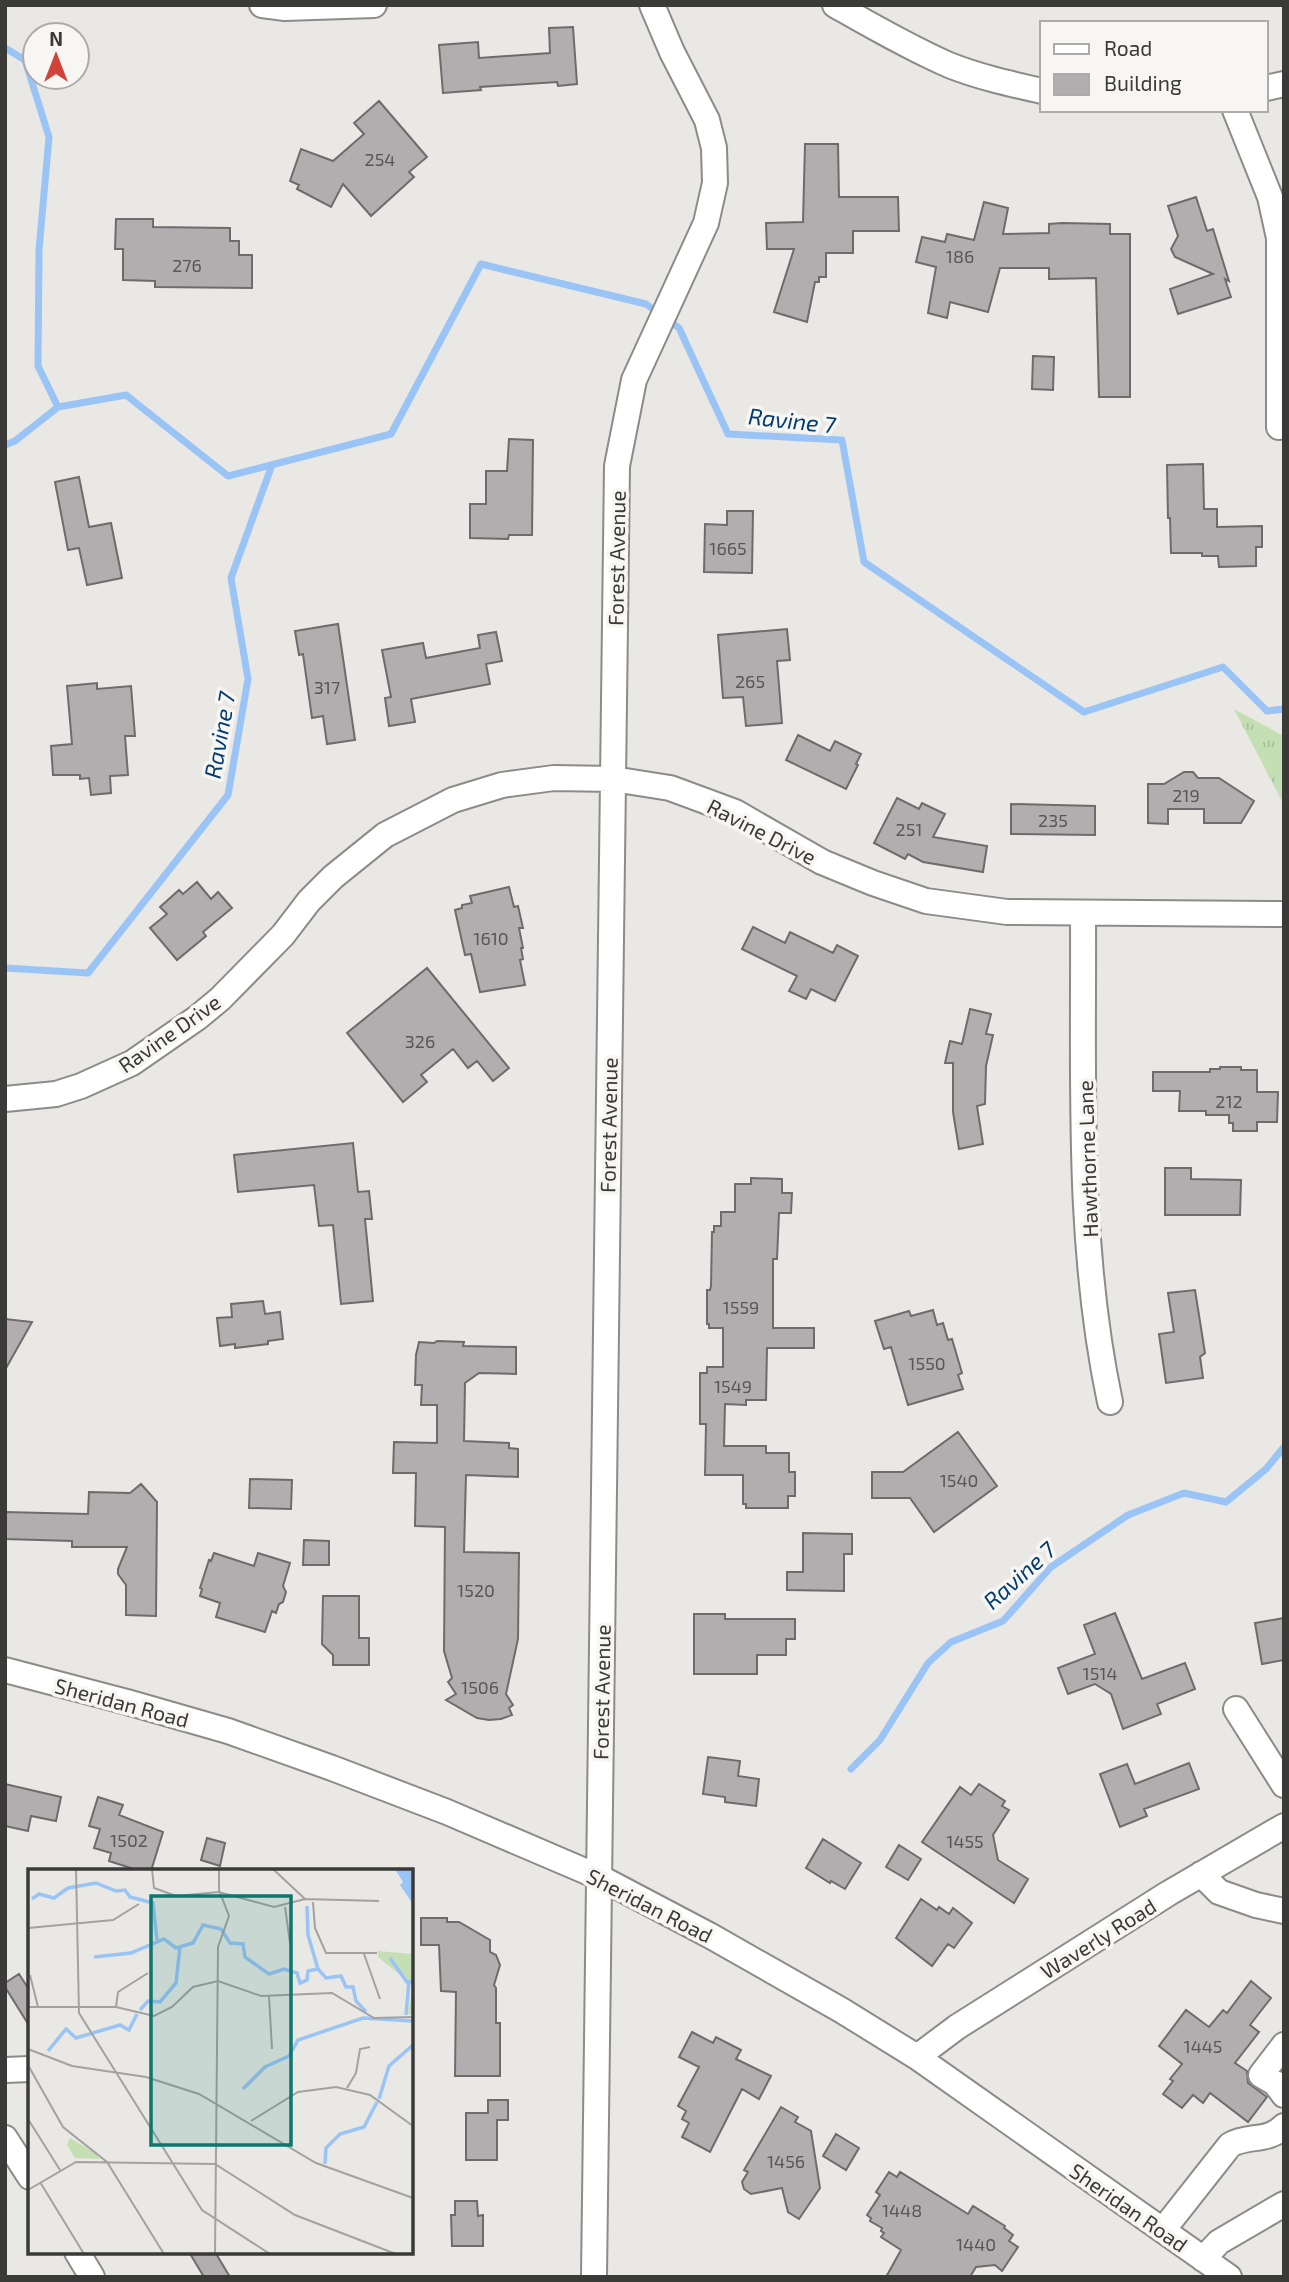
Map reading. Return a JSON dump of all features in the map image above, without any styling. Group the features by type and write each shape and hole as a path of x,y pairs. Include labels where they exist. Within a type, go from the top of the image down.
{"street":[{"path":"262,5 285,8 374,5"},
{"name":"Forest Avenue","path":"594,2277 617,466 634,380 706,223 715,183 713,148 706,120 652,5"},
{"path":"835,5 950,65 1040,90"},
{"path":"1236,112 1270,197 1279,238 1279,427"},
{"name":"Ravine Drive","path":"5,1099 36,1097 81,1086 132,1063 220,999 283,935 309,901 333,877 385,835 453,800 502,785 554,778 613,779 670,788 735,813 822,862 926,901 1007,912 1284,914"},
{"name":"Hawthorne Lane","path":"1083,914 1085,1162 1091,1275 1103,1370 1110,1402"},
{"name":"Sheridan Road","path":"5,1670 127,1702 254,1740 447,1812 599,1877 721,1942 917,2057 1228,2277"},
{"path":"1236,1709 1284,1785"},
{"name":"Waverly Road","path":"917,2057 957,2027 1201,1874 1284,1826"},
{"path":"1201,1874 1219,1892 1284,1911"},
{"path":"1284,2045 1261,2075 1275,2083 1284,2095"},
{"path":"5,2070 28,2069"},
{"path":"1163,2230 1230,2145 1242,2139 1268,2137 1284,2126"},
{"path":"5,2138 28,2174"},
{"path":"1203,2259 1219,2242 1284,2204"},
{"path":"78,2254 92,2277"}],"green space":[{"path":"1234,709 1284,736 1284,805"}],"building":[{"path":"573,27 577,84 558,86 557,82 480,87 481,90 443,93 439,45 478,42 479,58 550,53 549,28"},
{"path":"379,101 427,157 409,172 414,177 371,216 343,184 331,207 297,189 299,185 290,181 301,149 333,161 364,134 354,123"},
{"path":"805,144 838,144 839,197 898,197 899,231 853,231 853,253 826,253 826,277 819,277 819,282 815,282 807,322 774,312 794,249 767,249 766,223 803,222"},
{"path":"1196,197 1207,231 1213,229 1229,281 1225,279 1231,297 1178,314 1170,289 1213,274 1175,257 1171,249 1178,236 1168,206"},
{"path":"984,202 1008,208 1003,234 1049,233 1049,224 1062,223 1110,224 1110,234 1130,234 1130,397 1099,397 1096,278 1049,279 1049,268 1000,268 988,312 950,302 947,318 928,313 936,267 916,262 922,237 945,242 947,234 974,240"},
{"path":"116,219 153,219 153,227 230,228 230,241 239,241 239,255 252,255 252,288 155,287 155,281 123,280 123,249 115,249"},
{"path":"1033,356 1054,357 1053,390 1032,389"},
{"path":"509,439 533,440 532,535 509,535 508,539 470,538 470,504 486,504 486,471 507,471"},
{"path":"1203,464 1204,509 1217,509 1217,527 1262,526 1262,547 1256,547 1256,566 1219,567 1218,556 1171,553 1167,465"},
{"path":"79,477 89,527 111,523 122,578 87,585 79,548 68,550 55,482"},
{"path":"727,511 753,511 752,573 704,572 705,524 727,525"},
{"path":"338,624 355,740 327,744 323,716 312,718 303,654 299,655 295,631"},
{"path":"787,629 790,660 777,661 782,723 746,726 743,697 723,698 718,635"},
{"path":"496,632 502,661 486,664 490,684 411,699 415,722 389,726 385,698 391,697 382,650 423,643 426,658 480,648 478,635"},
{"path":"97,683 97,689 131,686 135,736 125,736 128,775 110,776 111,793 91,795 89,778 80,779 80,775 53,775 51,746 72,744 67,686"},
{"path":"798,735 830,751 835,741 861,754 846,789 786,760"},
{"path":"1184,772 1193,772 1198,778 1219,778 1254,801 1241,823 1204,823 1204,809 1168,809 1168,824 1148,823 1148,784 1164,784"},
{"path":"897,798 919,809 922,803 945,814 933,837 987,846 983,872 923,862 908,854 905,859 874,843"},
{"path":"1011,804 1095,806 1095,835 1011,834"},
{"path":"197,882 211,899 218,892 232,908 203,932 206,936 177,960 150,928 167,914 160,907 179,890 183,894"},
{"path":"509,887 514,907 518,906 523,928 519,928 523,948 523,959 520,960 525,985 480,992 471,954 465,955 455,910 472,903 470,896"},
{"path":"753,927 785,943 790,932 833,953 837,945 858,956 835,1001 811,989 806,999 789,991 797,976 742,949"},
{"path":"427,968 509,1068 493,1081 477,1061 468,1068 453,1049 421,1075 427,1082 403,1102 347,1033"},
{"path":"970,1009 991,1014 986,1034 993,1035 986,1066 985,1104 977,1106 983,1144 959,1149 953,1112 953,1063 945,1063 950,1041 962,1044"},
{"path":"1220,1067 1257,1070 1257,1092 1278,1092 1277,1122 1257,1122 1257,1131 1233,1131 1229,1115 1206,1115 1206,1111 1179,1111 1180,1091 1153,1091 1153,1072 1210,1072 1210,1069"},
{"path":"353,1143 358,1192 369,1191 372,1219 365,1219 373,1301 341,1304 333,1225 319,1226 314,1185 238,1192 234,1155"},
{"path":"1165,1168 1191,1168 1191,1179 1241,1180 1240,1215 1165,1215"},
{"path":"751,1178 782,1179 782,1193 792,1193 791,1213 779,1213 777,1259 773,1259 773,1328 814,1328 814,1348 767,1348 766,1400 746,1400 746,1405 725,1404 724,1446 766,1446 766,1453 789,1453 789,1472 795,1472 795,1496 788,1496 788,1508 746,1508 746,1504 743,1504 743,1475 705,1475 706,1424 700,1424 700,1373 707,1373 707,1367 723,1367 723,1328 709,1328 707,1324 712,1232 714,1226 721,1226 721,1212 735,1212 735,1184 751,1184"},
{"path":"1195,1290 1205,1353 1200,1357 1203,1378 1166,1383 1159,1334 1174,1332 1168,1293"},
{"path":"263,1301 265,1314 280,1312 283,1339 268,1341 268,1344 235,1348 235,1344 220,1346 217,1318 232,1317 231,1304"},
{"path":"933,1310 937,1325 943,1323 948,1340 952,1339 962,1373 958,1375 963,1389 908,1405 891,1347 884,1349 875,1321 909,1311 911,1316"},
{"path":"5,1319 32,1322 5,1370"},
{"path":"419,1342 464,1342 463,1346 516,1347 516,1374 479,1373 465,1383 464,1441 509,1443 509,1448 518,1449 518,1477 466,1475 464,1552 519,1553 518,1639 506,1694 513,1705 509,1708 512,1715 501,1719 477,1718 446,1700 456,1694 448,1682 452,1678 444,1651 445,1527 415,1526 416,1473 393,1473 394,1442 437,1443 437,1405 421,1405 422,1385 415,1385"},
{"path":"958,1432 997,1486 934,1532 910,1498 872,1498 872,1472 903,1472"},
{"path":"250,1479 292,1480 291,1509 249,1508"},
{"path":"141,1484 157,1502 156,1616 126,1615 126,1585 118,1574 118,1569 127,1547 72,1547 72,1541 5,1539 5,1512 88,1514 89,1492 130,1493"},
{"path":"803,1533 852,1534 852,1554 844,1554 844,1591 787,1590 787,1572 803,1572"},
{"path":"304,1540 329,1541 329,1565 303,1565"},
{"path":"214,1553 254,1566 258,1553 290,1563 283,1586 286,1592 283,1602 279,1604 276,1613 272,1611 265,1632 216,1617 220,1603 200,1596 209,1560 211,1561"},
{"path":"323,1596 359,1596 359,1638 369,1638 369,1665 333,1665 333,1655 322,1644"},
{"path":"1115,1613 1142,1679 1185,1663 1195,1689 1157,1704 1161,1714 1123,1729 1111,1694 1095,1684 1068,1694 1058,1668 1095,1654 1084,1625"},
{"path":"694,1614 725,1614 725,1619 795,1619 795,1639 786,1639 786,1655 757,1655 757,1674 694,1674"},
{"path":"1284,1618 1284,1660 1262,1664 1255,1623"},
{"path":"708,1757 740,1761 738,1776 759,1779 756,1806 725,1802 725,1797 703,1794"},
{"path":"1189,1763 1199,1789 1144,1809 1147,1816 1120,1827 1100,1774 1127,1764 1135,1784"},
{"path":"5,1784 61,1797 56,1821 31,1816 28,1831 5,1826"},
{"path":"979,1784 1005,1801 1002,1806 1009,1810 993,1835 998,1860 1028,1879 1014,1903 922,1842 960,1787 971,1795"},
{"path":"98,1797 123,1805 119,1815 163,1832 152,1869 134,1869 109,1861 111,1853 94,1848 100,1829 89,1826"},
{"path":"207,1838 225,1843 220,1866 201,1860"},
{"path":"823,1839 861,1863 845,1889 806,1868"},
{"path":"899,1845 921,1859 908,1880 886,1867"},
{"path":"921,1899 937,1910 939,1907 949,1914 953,1908 972,1923 954,1948 948,1944 932,1966 896,1938"},
{"path":"421,1918 447,1918 447,1922 459,1922 490,1940 490,1952 496,1955 500,1965 494,1985 496,2023 500,2023 500,2076 455,2076 456,1992 441,1991 439,1945 421,1945"},
{"path":"19,1974 28,1988 28,2024 5,1987 5,1983"},
{"path":"1251,1981 1271,1998 1250,2025 1259,2032 1235,2063 1247,2071 1248,2083 1267,2097 1248,2122 1210,2093 1203,2103 1193,2095 1182,2108 1163,2094 1173,2081 1170,2079 1182,2064 1159,2046 1186,2010 1209,2027 1223,2010 1227,2013"},
{"path":"692,2032 713,2043 716,2037 741,2050 736,2059 771,2076 759,2099 742,2089 710,2152 682,2137 689,2123 682,2119 686,2111 678,2106 699,2067 679,2057"},
{"path":"488,2100 508,2100 508,2120 497,2120 497,2160 466,2160 466,2113 488,2113"},
{"path":"781,2107 798,2117 795,2122 811,2131 820,2188 799,2219 788,2212 782,2188 751,2194 744,2189 742,2182 748,2172 744,2170"},
{"path":"836,2134 859,2148 846,2170 823,2156"},
{"path":"889,2172 897,2177 900,2172 968,2214 973,2206 1005,2226 1013,2235 1009,2241 1018,2247 1002,2271 995,2265 976,2267 970,2277 886,2277 901,2250 881,2237 884,2233 882,2228 870,2221 871,2218 867,2215 880,2195 876,2192"},
{"path":"455,2201 477,2201 478,2216 483,2215 483,2246 452,2246 451,2215 455,2215"},
{"path":"190,2254 216,2254 230,2277 204,2277"}],"waterway":[{"path":"5,48 25,60 49,137 39,250 38,366 58,407"},
{"name":"Ravine 7","path":"5,445 15,441 58,407 126,395 228,476 391,434 481,264 646,304 679,328 728,434 842,440 864,562 1084,712 1223,667 1267,711 1284,709"},
{"name":"Ravine 7","path":"5,968 88,973 228,795 248,679 231,578 272,465"},
{"name":"Ravine 7","path":"851,1769 880,1740 928,1663 951,1642 1003,1621 1051,1567 1128,1515 1184,1493 1226,1502 1266,1469 1284,1447"}]}
